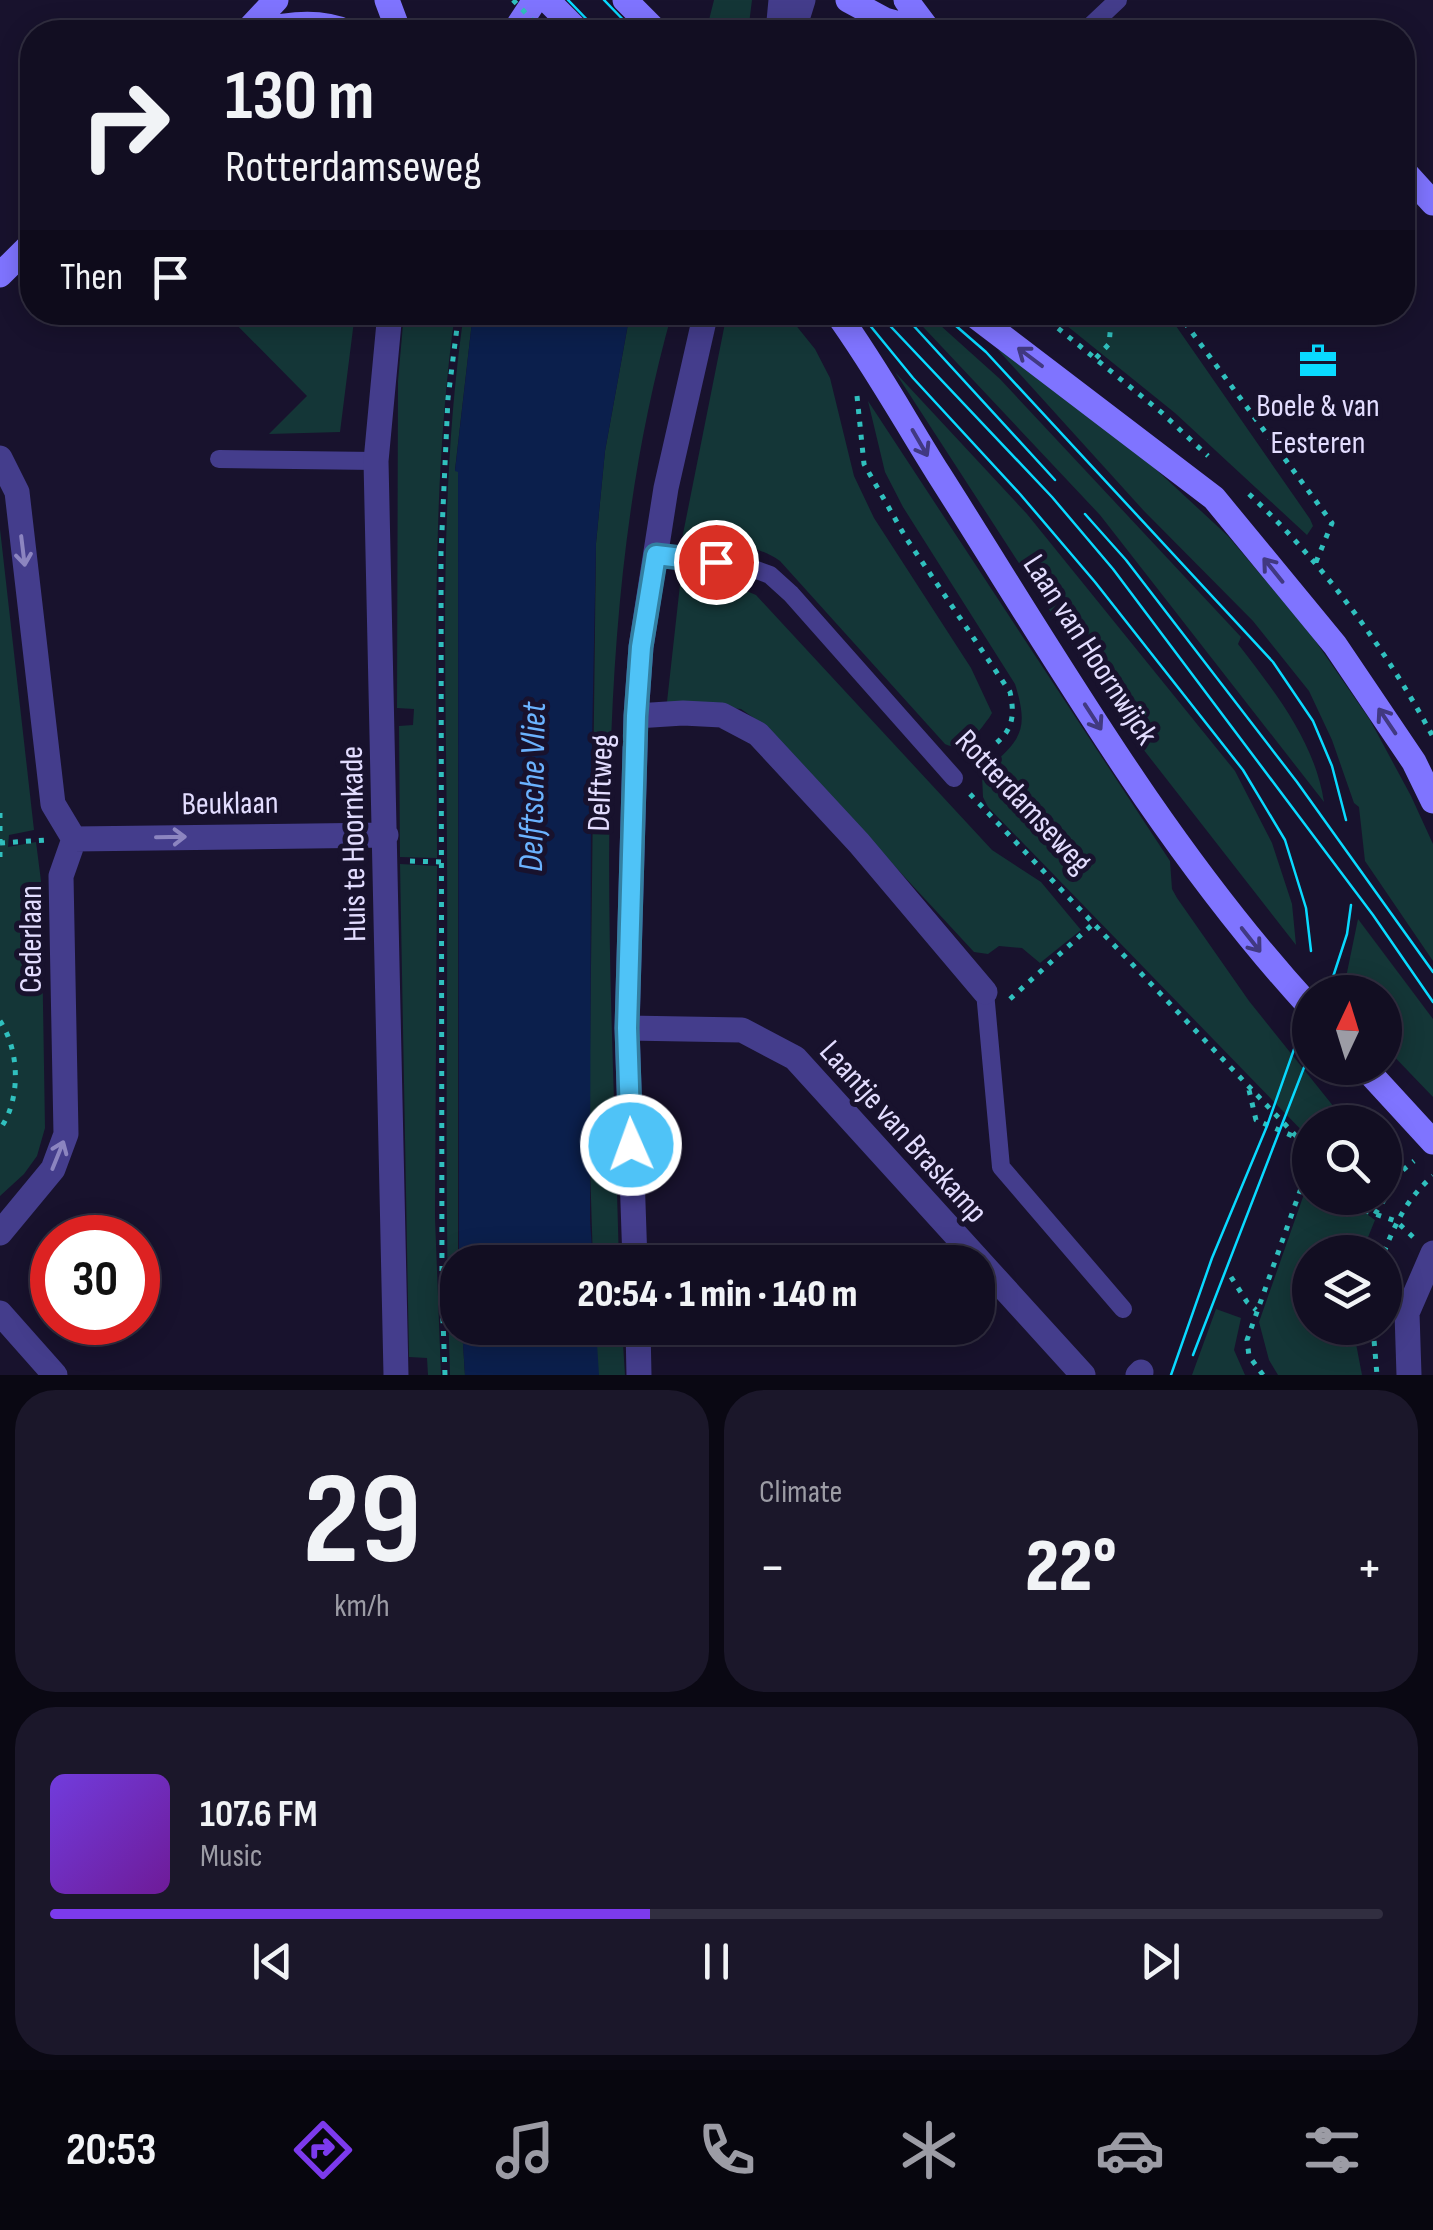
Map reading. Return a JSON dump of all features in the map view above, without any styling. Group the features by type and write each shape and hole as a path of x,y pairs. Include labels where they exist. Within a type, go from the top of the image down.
{"main road":[{"path":"257,20 276,0"},
{"path":"546,0 567,20"},
{"path":"625,0 644,20"},
{"path":"848,0 885,20"},
{"path":"1415,184 1433,204"},
{"path":"0,275 20,255"},
{"name":"Laan van Hoornwijck","path":"846,325 1142,790 1196,869 1292,987"},
{"path":"987,325 1214,498 1335,645 1414,762 1433,801"},
{"path":"1377,1085 1425,1150"}],"street":[{"name":"Huis te Hoornkade","path":"389,325 376,461 396,1375"},
{"name":"Delftweg","path":"635,1245 627,1028 641,647 670,471 703,325"},
{"path":"0,458 16,492 52,804 74,839"},
{"path":"636,716 722,715 758,734 858,843 985,992"},
{"name":"Beuklaan","path":"74,839 386,835"},
{"name":"Cederlaan","path":"0,1232 53,1169 66,1134 61,876 74,839"},
{"name":"Laantje van Braskamp","path":"627,1028 742,1030 794,1058 1083,1375"},
{"path":"1409,1375 1407,1313 1432,1254"},
{"path":"0,1313 55,1375"},
{"path":"639,1345 640,1375"}],"lane":[{"path":"1097,20 1118,0"},
{"path":"219,459 376,461"},
{"name":"Rotterdamseweg","path":"656,555 746,566 770,575 954,778"},
{"path":"985,992 1002,1167 1123,1310"}],"path":[{"path":"513,0 532,20"},
{"path":"445,1375 441,553 448,398 457,325"},
{"path":"1054,325 1218,465"},
{"path":"1096,358 1109,344 1111,325"},
{"path":"1187,325 1332,524 1316,562"},
{"path":"854,383 864,464 906,538 1010,692 1015,714 1004,736 954,778"},
{"path":"1246,491 1316,562 1374,641 1433,737"},
{"name":"Rotterdamseweg","path":"954,778 1292,1132"},
{"path":"0,813 0,858"},
{"path":"1,843 74,839"},
{"path":"986,1020 1094,924"},
{"path":"0,1021 6,1031 16,1077 10,1115 0,1129"},
{"path":"1249,1087 1255,1122 1284,1137 1292,1137"},
{"path":"1402,1170 1425,1150"},
{"path":"1391,1235 1416,1190 1433,1176"},
{"name":"Rotterdamseweg","path":"1262,1375 1248,1356 1247,1340 1292,1215"},
{"path":"1378,1215 1396,1221 1432,1254"},
{"path":"1231,1276 1247,1302 1257,1310"},
{"path":"1374,1345 1376,1375"}],"green space":[{"path":"714,0 752,0 750,20 709,20"},
{"path":"237,325 353,325 340,432 269,434 307,396"},
{"path":"403,325 454,325 438,517 437,858 400,857 399,726 413,725 414,709 397,708 398,381"},
{"path":"463,325 472,325 455,470 458,1245 448,1245 447,1178 445,581 450,447"},
{"path":"628,325 669,325 644,429 626,546 615,665 609,904 618,1245 592,1245 589,1135 596,543 605,451"},
{"path":"725,325 796,325 815,349 830,378 854,476 874,518 971,668 992,713 965,744 945,744 780,561 745,546 682,539"},
{"path":"921,325 940,325 1000,379 1241,637 1238,644 1303,738 1324,802 1100,515"},
{"path":"1066,325 1175,325 1310,519 1313,526 1307,535 1175,413"},
{"path":"998,350 1009,352 1135,450 1228,536 1310,633 1370,720 1433,844 1433,961 1365,861 1359,807 1354,803 1332,740 1309,691 1253,621 1144,511"},
{"path":"895,372 1027,514 1235,771 1272,843 1292,904 1296,945 1122,722"},
{"path":"868,401 1170,861 1172,889 1177,898 1292,1055 1292,1085 1316,1085 1332,1105 1292,1105 1292,1120 988,807 983,797 982,775 1012,744 1021,726 1015,684 885,472"},
{"path":"0,529 34,830 9,835 8,847 36,842 41,881 45,1128 37,1156 0,1196"},
{"path":"680,585 732,585 756,595 992,850 1041,882 1081,930 1040,963 1022,948 999,946 988,954 974,952 765,726 741,709 667,702"},
{"path":"400,864 437,866 435,1218 441,1375 428,1375 427,1358 409,1357"},
{"path":"1358,919 1400,975 1346,975"},
{"path":"1402,978 1433,1019 1433,1097 1402,1065"},
{"path":"1297,1215 1368,1215 1375,1220 1369,1235 1292,1235 1292,1345 1356,1345 1362,1375 1278,1375 1269,1360 1259,1322"},
{"path":"1216,1309 1241,1318 1234,1350 1245,1375 1192,1375"},
{"path":"450,1345 463,1345 465,1375 450,1375"},
{"path":"596,1345 623,1345 625,1375 597,1375"}],"water":[{"name":"Delftsche Vliet","path":"472,325 628,325 605,451 596,543 591,794 592,1245 459,1245 455,471"},
{"path":"463,1345 597,1345 599,1375 465,1375"}],"pier":[{"path":"559,0 675,0 694,20 554,20"}],"tram line":[{"path":"568,0 587,20"},
{"path":"604,0 623,20"},
{"path":"870,325 1095,582 1243,770 1285,840 1306,908 1311,951"},
{"path":"889,325 1052,497 1113,569 1373,915 1433,1002"},
{"path":"913,325 1055,480"},
{"path":"955,325 986,352 1273,662 1313,721 1332,766 1346,820"},
{"path":"1085,514 1126,560 1297,782 1433,972"},
{"path":"1334,975 1347,934 1351,905"},
{"path":"1171,1375 1212,1258 1292,1055"},
{"path":"1193,1355 1297,1085"}],"place":[{"name":"Boele & van Eesteren","path":"1318,361"}],"route":[{"path":"631,1145 627,1028 641,647 656,555 716,562"}]}
